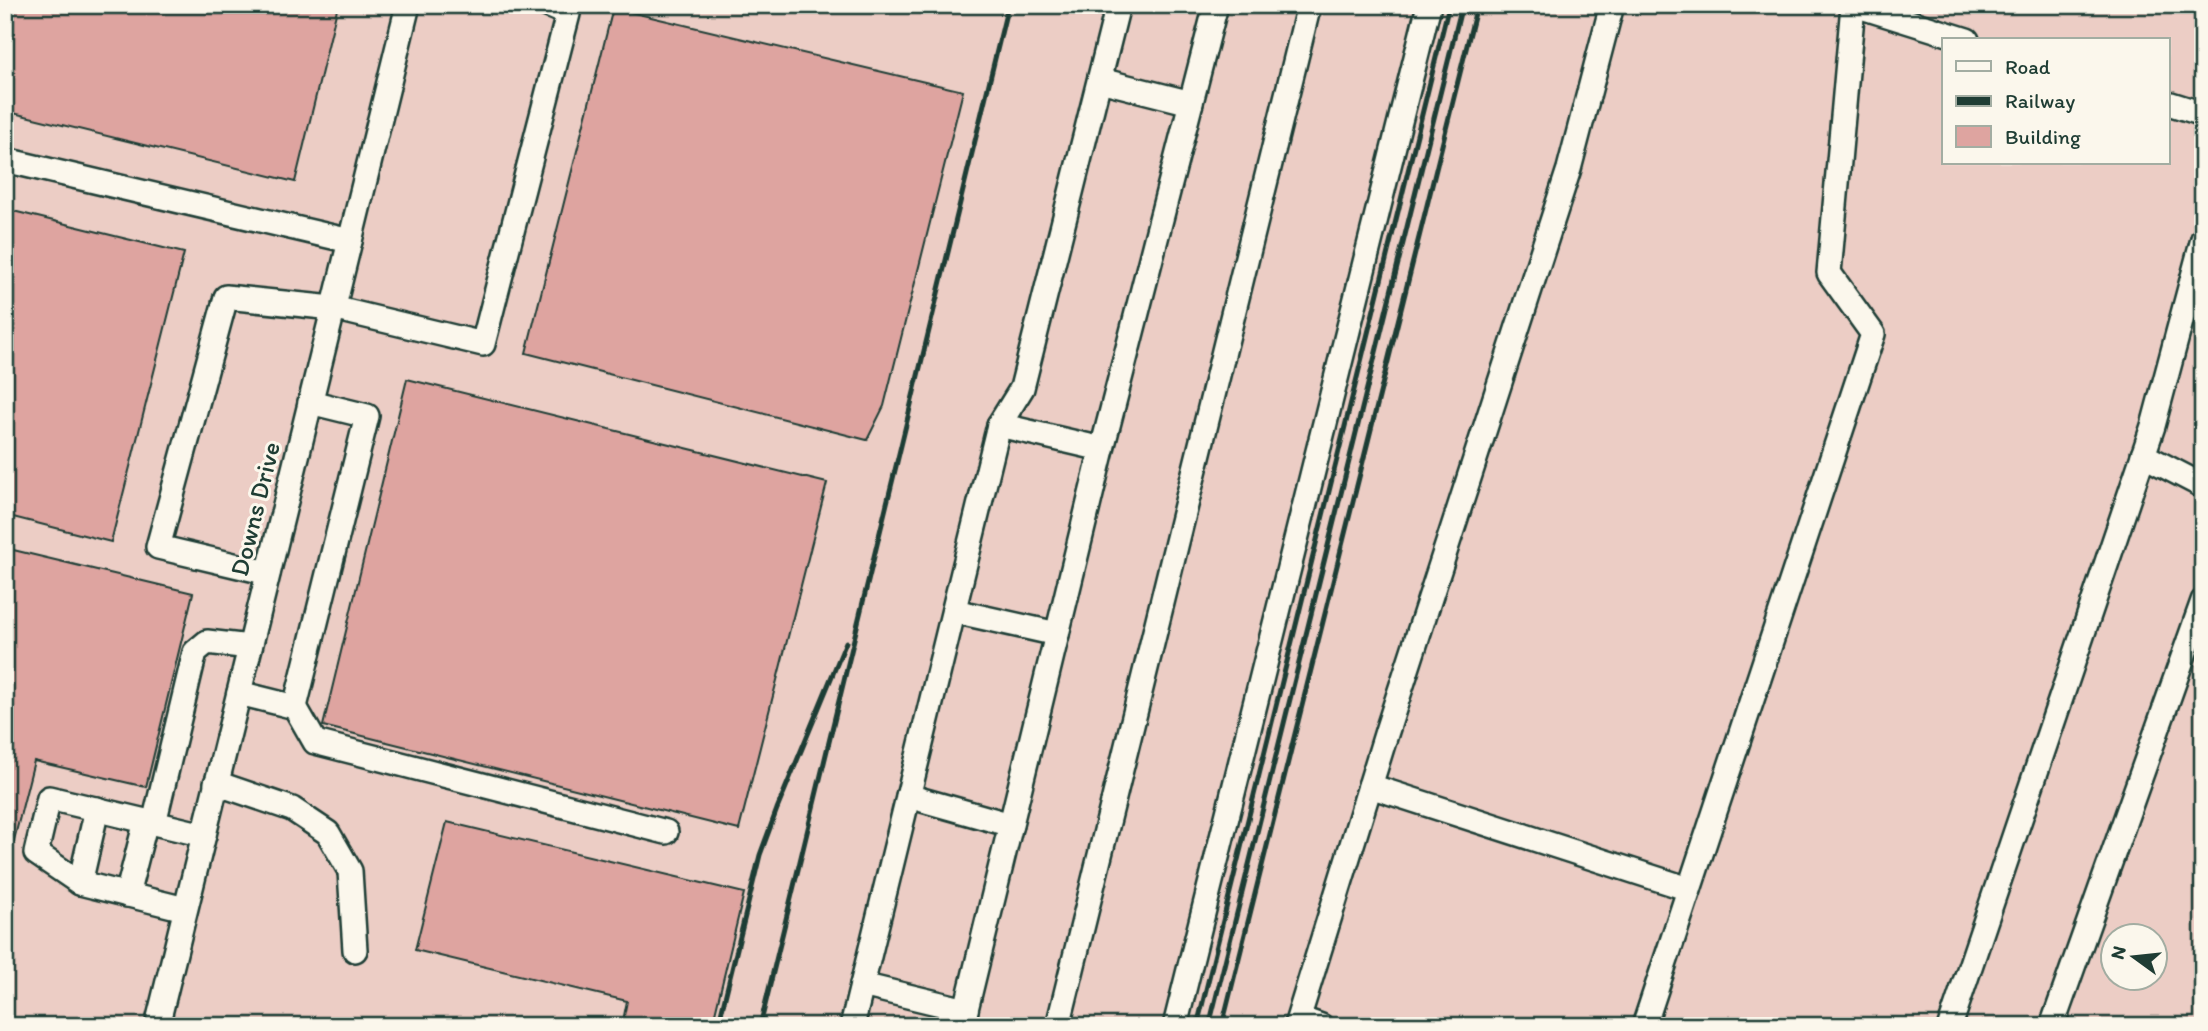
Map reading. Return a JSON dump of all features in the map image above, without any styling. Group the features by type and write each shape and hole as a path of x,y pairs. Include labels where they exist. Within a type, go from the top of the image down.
{"street":[{"name":"Downs Drive","path":"157,1026 408,5"},
{"path":"268,573 158,547 226,297 333,309 483,344 568,15 547,5"},
{"path":"852,1026 999,425 1021,388 1118,5"},
{"path":"862,985 964,1018 1102,449 1216,5"},
{"path":"1058,1026 1309,5"},
{"path":"1175,1026 1429,5"},
{"path":"1321,1026 1298,1022 1370,786 1569,169 1612,5"},
{"path":"1644,1026 1873,334 1829,273 1854,5 1961,38"},
{"path":"1100,80 1191,103"},
{"path":"2170,104 2203,114"},
{"path":"5,160 350,241"},
{"path":"1950,1026 2143,454 2203,239"},
{"path":"310,402 367,416 295,707 315,742 666,832"},
{"path":"999,425 1102,449"},
{"path":"2143,454 2203,486"},
{"path":"2052,1026 2203,601"},
{"path":"954,611 1057,634"},
{"path":"127,895 150,822 195,652 207,642 250,647"},
{"path":"239,693 295,707"},
{"path":"216,783 292,809 328,833 350,872 355,950"},
{"path":"1370,786 1689,889"},
{"path":"908,796 1011,825"},
{"path":"185,909 80,883 36,853 49,798 204,835"},
{"path":"80,883 97,809"}],"shaded area":[{"path":"5,5 2203,5 2203,1026 5,1026"}],"building":[{"path":"5,5 338,5 295,182 5,111"},
{"path":"613,8 963,91 884,406 867,440 526,353"},
{"path":"5,209 184,253 111,542 5,515"},
{"path":"407,379 827,483 739,830 323,726"},
{"path":"5,548 193,593 146,787 34,761 11,852 5,851"},
{"path":"447,822 744,893 712,1026 622,1026 627,1001 415,950"}],"railway":[{"path":"760,1026 1008,5"},
{"path":"1197,1026 1449,5"},
{"path":"1209,1026 1462,5"},
{"path":"1222,1026 1477,5"},
{"path":"718,1026 760,855 846,642"}]}
